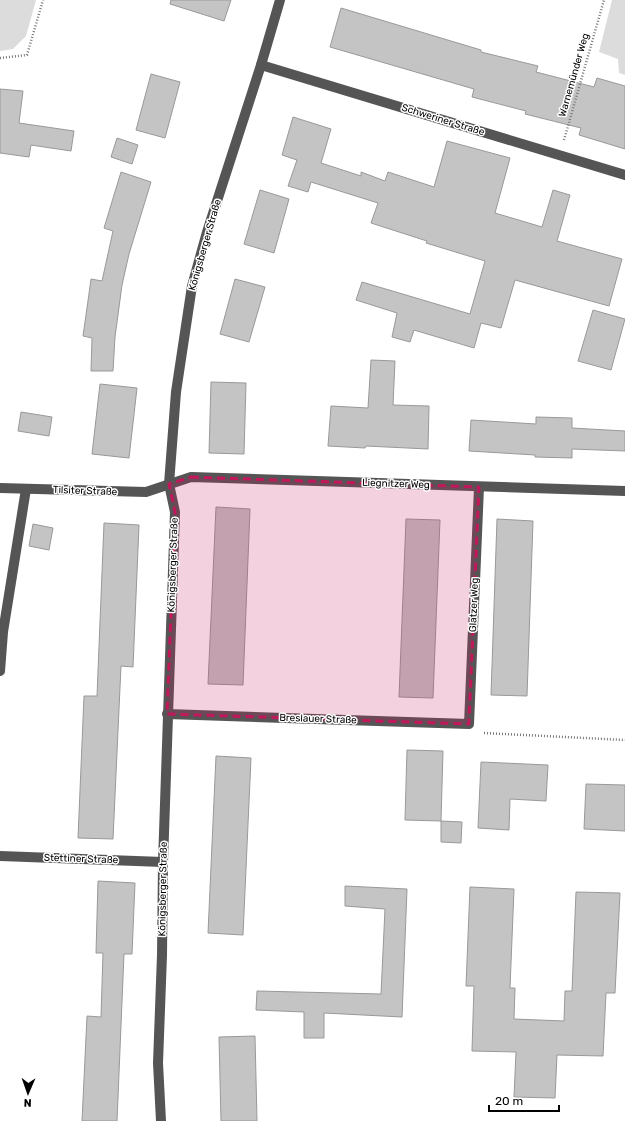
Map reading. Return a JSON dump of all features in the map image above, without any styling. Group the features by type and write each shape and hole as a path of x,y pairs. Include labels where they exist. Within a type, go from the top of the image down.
{"street":[{"name":"Königsberger Straße","path":"161,1121 158,1063 162,955 167,714 175,512 169,484 176,392 192,286 207,232 261,66 280,0"},
{"name":"Schweriner Straße","path":"261,66 625,175"},
{"name":"Liegnitzer Weg","path":"169,484 192,477 625,491"},
{"name":"Tilsiter Straße","path":"0,488 146,492 169,484"},
{"name":"Glatzer Weg","path":"469,724 479,486"},
{"path":"0,671 3,632 26,489"},
{"name":"Breslauer Straße","path":"167,714 469,724"},
{"name":"Stettiner Straße","path":"0,856 163,862"}],"path":[{"path":"0,58 27,55 43,0"},
{"name":"Warnemünder Weg","path":"559,155 604,0"},
{"path":"469,724 478,732 625,740"}],"highlighted area":[{"path":"191,477 479,487 469,724 167,714 175,512 169,484"}],"shaded area":[{"path":"0,0 36,0 26,36 13,49 0,51"},
{"path":"612,0 625,0 625,75 619,73 618,59 599,52"}],"building":[{"path":"171,0 231,0 224,21 170,4"},
{"path":"341,8 481,50 481,52 538,66 536,72 594,87 597,78 625,86 625,149 579,135 581,128 525,114 526,111 472,97 474,89 330,47"},
{"path":"151,74 180,82 165,138 136,130"},
{"path":"0,89 23,91 19,123 74,131 71,151 31,145 29,157 0,153"},
{"path":"293,117 331,129 321,163 361,176 361,172 385,181 388,172 434,187 447,141 510,158 495,213 542,227 553,190 570,195 557,241 622,259 609,306 515,280 501,328 481,323 474,348 414,330 410,342 392,337 397,313 356,300 362,282 470,314 485,261 426,243 427,241 371,223 378,203 311,182 308,192 288,186 297,160 282,155"},
{"path":"117,138 138,145 132,164 111,157"},
{"path":"121,172 151,182 129,254 122,285 115,337 113,371 91,371 92,338 83,336 91,279 102,281 113,231 104,228"},
{"path":"260,190 289,199 274,253 244,244"},
{"path":"235,279 265,287 249,342 220,334"},
{"path":"593,310 625,319 611,370 578,361"},
{"path":"371,360 395,361 393,405 429,406 428,449 328,446 331,406 368,408"},
{"path":"211,382 246,383 244,454 209,453"},
{"path":"100,384 137,388 129,458 92,454"},
{"path":"21,412 52,417 49,436 18,431"},
{"path":"536,417 572,418 572,428 625,431 625,451 572,449 572,458 535,457 535,455 469,451 471,420 536,424"},
{"path":"216,507 250,509 243,685 208,684"},
{"path":"406,519 440,520 433,698 399,697"},
{"path":"497,519 533,521 527,696 491,695"},
{"path":"104,523 139,525 133,667 121,666 113,839 78,838 84,696 97,696"},
{"path":"33,524 53,528 49,550 29,546"},
{"path":"407,750 443,751 441,821 405,820"},
{"path":"216,756 251,758 243,935 208,933"},
{"path":"481,762 548,765 546,801 510,799 509,830 478,828"},
{"path":"586,784 625,785 625,831 584,829"},
{"path":"441,821 462,822 461,843 441,842"},
{"path":"98,881 135,883 132,954 124,954 117,1121 82,1121 87,1016 101,1017 103,953 96,953"},
{"path":"345,886 407,889 402,1017 324,1013 324,1038 304,1038 304,1012 256,1010 257,991 381,994 385,909 345,906"},
{"path":"470,887 514,889 510,988 515,988 514,1019 564,1021 565,991 572,991 576,892 620,893 615,993 606,993 603,1056 557,1055 555,1098 514,1097 516,1052 472,1051 474,986 466,986"},
{"path":"255,1036 257,1121 221,1121 219,1037"}]}
